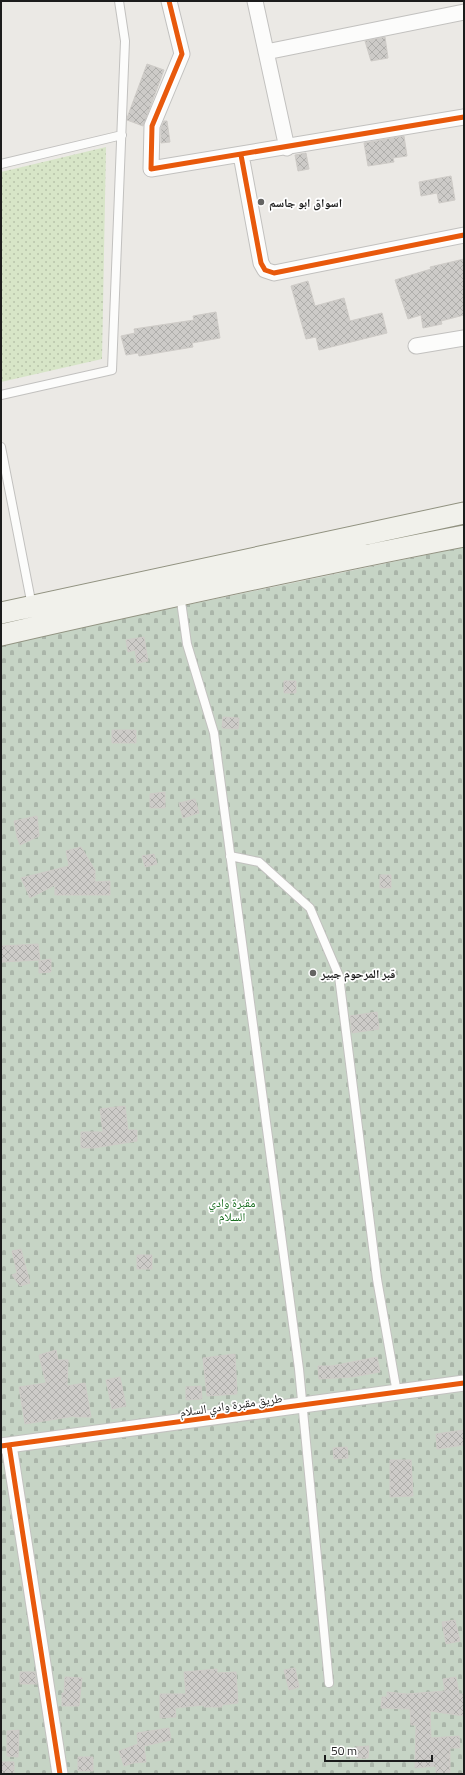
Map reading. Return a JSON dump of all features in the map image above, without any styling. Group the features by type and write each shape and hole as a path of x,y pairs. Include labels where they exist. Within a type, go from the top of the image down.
{"main road":[{"path":"1,613 464,513"},
{"path":"1,635 179,594 339,560 464,536"}],"street":[{"path":"169,1 182,54 152,126 151,169 287,148 464,117"},
{"path":"255,1 287,148"},
{"path":"266,52 464,12"},
{"path":"240,155 261,262 265,270 270,272 274,273 464,235"},
{"path":"416,346 464,338"},
{"name":"طريق مقبرة وادي السلام","path":"5,1446 464,1383"},
{"path":"5,1446 60,1774"}],"lane":[{"path":"1,395 112,370 125,41 119,1"},
{"path":"1,164 122,135"},
{"path":"1,446 32,606"},
{"path":"179,594 187,644 214,733 303,1406 329,1683"},
{"path":"230,856 259,862 310,908 339,976 377,1279 397,1393"}],"green space":[{"path":"106,147 102,359 1,382 1,172"},
{"name":"مقبرة وادي السلام","path":"464,547 464,1774 1,1774 1,644"}],"building":[{"path":"385,37 388,58 371,61 365,41"},
{"path":"147,64 164,70 143,126 127,120 127,118"},
{"path":"164,121 167,121 170,142 161,143 161,128"},
{"path":"404,136 407,156 393,158 394,162 368,166 364,143"},
{"path":"306,153 309,169 298,171 295,155"},
{"path":"451,176 455,200 439,203 437,193 421,196 419,182"},
{"path":"464,259 464,315 441,321 442,324 423,328 421,315 408,319 395,280 431,269 430,267"},
{"path":"308,281 315,306 344,298 350,321 382,313 387,333 319,350 316,337 306,339 291,286"},
{"path":"216,312 220,338 192,343 193,347 139,356 138,353 126,355 121,336 135,333 134,329 194,320 193,316"},
{"path":"144,637 148,661 137,663 135,650 128,652 126,640"},
{"path":"284,681 296,681 296,693 284,693"},
{"path":"223,717 239,718 238,729 222,728"},
{"path":"112,730 136,730 136,743 112,743"},
{"path":"165,792 165,808 150,808 150,794"},
{"path":"195,799 199,813 183,818 179,803"},
{"path":"37,816 39,836 20,845 14,821"},
{"path":"81,847 95,870 95,882 110,881 110,895 55,895 55,885 30,898 21,878 69,866 66,851"},
{"path":"154,854 157,864 145,867 142,856"},
{"path":"380,875 391,875 391,888 380,888"},
{"path":"38,944 40,960 2,962 1,946"},
{"path":"51,959 51,972 39,973 39,961"},
{"path":"377,1012 379,1029 352,1033 350,1016"},
{"path":"125,1106 128,1130 137,1130 137,1141 94,1148 81,1148 81,1132 103,1132 100,1109"},
{"path":"21,1249 30,1283 20,1286 12,1275 17,1273 12,1251"},
{"path":"137,1255 152,1255 152,1269 137,1269"},
{"path":"56,1350 58,1360 68,1360 67,1386 85,1383 91,1417 75,1416 25,1424 19,1387 46,1383 39,1355"},
{"path":"235,1354 237,1394 207,1396 203,1358"},
{"path":"377,1357 380,1372 352,1377 319,1379 318,1366 332,1366"},
{"path":"120,1377 126,1406 112,1409 106,1380"},
{"path":"201,1386 202,1399 186,1400 186,1387"},
{"path":"464,1430 464,1445 437,1449 436,1434"},
{"path":"347,1447 348,1458 334,1459 333,1448"},
{"path":"390,1460 411,1460 413,1496 390,1497"},
{"path":"455,1620 460,1641 446,1644 442,1622"},
{"path":"295,1668 299,1687 289,1690 284,1670"},
{"path":"217,1669 217,1673 236,1672 238,1703 222,1705 222,1707 204,1707 204,1705 175,1708 176,1717 160,1718 160,1694 186,1694 184,1672"},
{"path":"20,1672 35,1672 37,1684 20,1684"},
{"path":"65,1677 82,1678 79,1706 62,1706 62,1693 64,1693"},
{"path":"456,1677 459,1694 464,1694 464,1716 430,1711 431,1738 459,1736 460,1748 450,1748 450,1774 436,1774 436,1766 415,1768 416,1725 411,1725 410,1709 381,1708 382,1697 387,1697 387,1692 407,1694 445,1691 443,1679"},
{"path":"169,1728 171,1740 144,1746 146,1762 133,1763 124,1766 119,1751 138,1744 137,1733"},
{"path":"19,1730 18,1757 7,1756 7,1731"},
{"path":"369,1746 368,1758 356,1758 356,1747"},
{"path":"78,1757 93,1757 93,1771 78,1771"},
{"path":"1,1762 14,1762 14,1774 1,1774"}],"cycle path":[{"path":"169,1 182,54 152,126 151,169 464,117"},
{"path":"241,155 261,263 265,270 274,273 464,235"},
{"path":"1,1446 464,1383"},
{"path":"9,1445 60,1774"}],"place":[{"name":"اسواق ابو جاسم","path":"261,202"},
{"name":"قبر المرحوم جبير","path":"313,973"}]}
